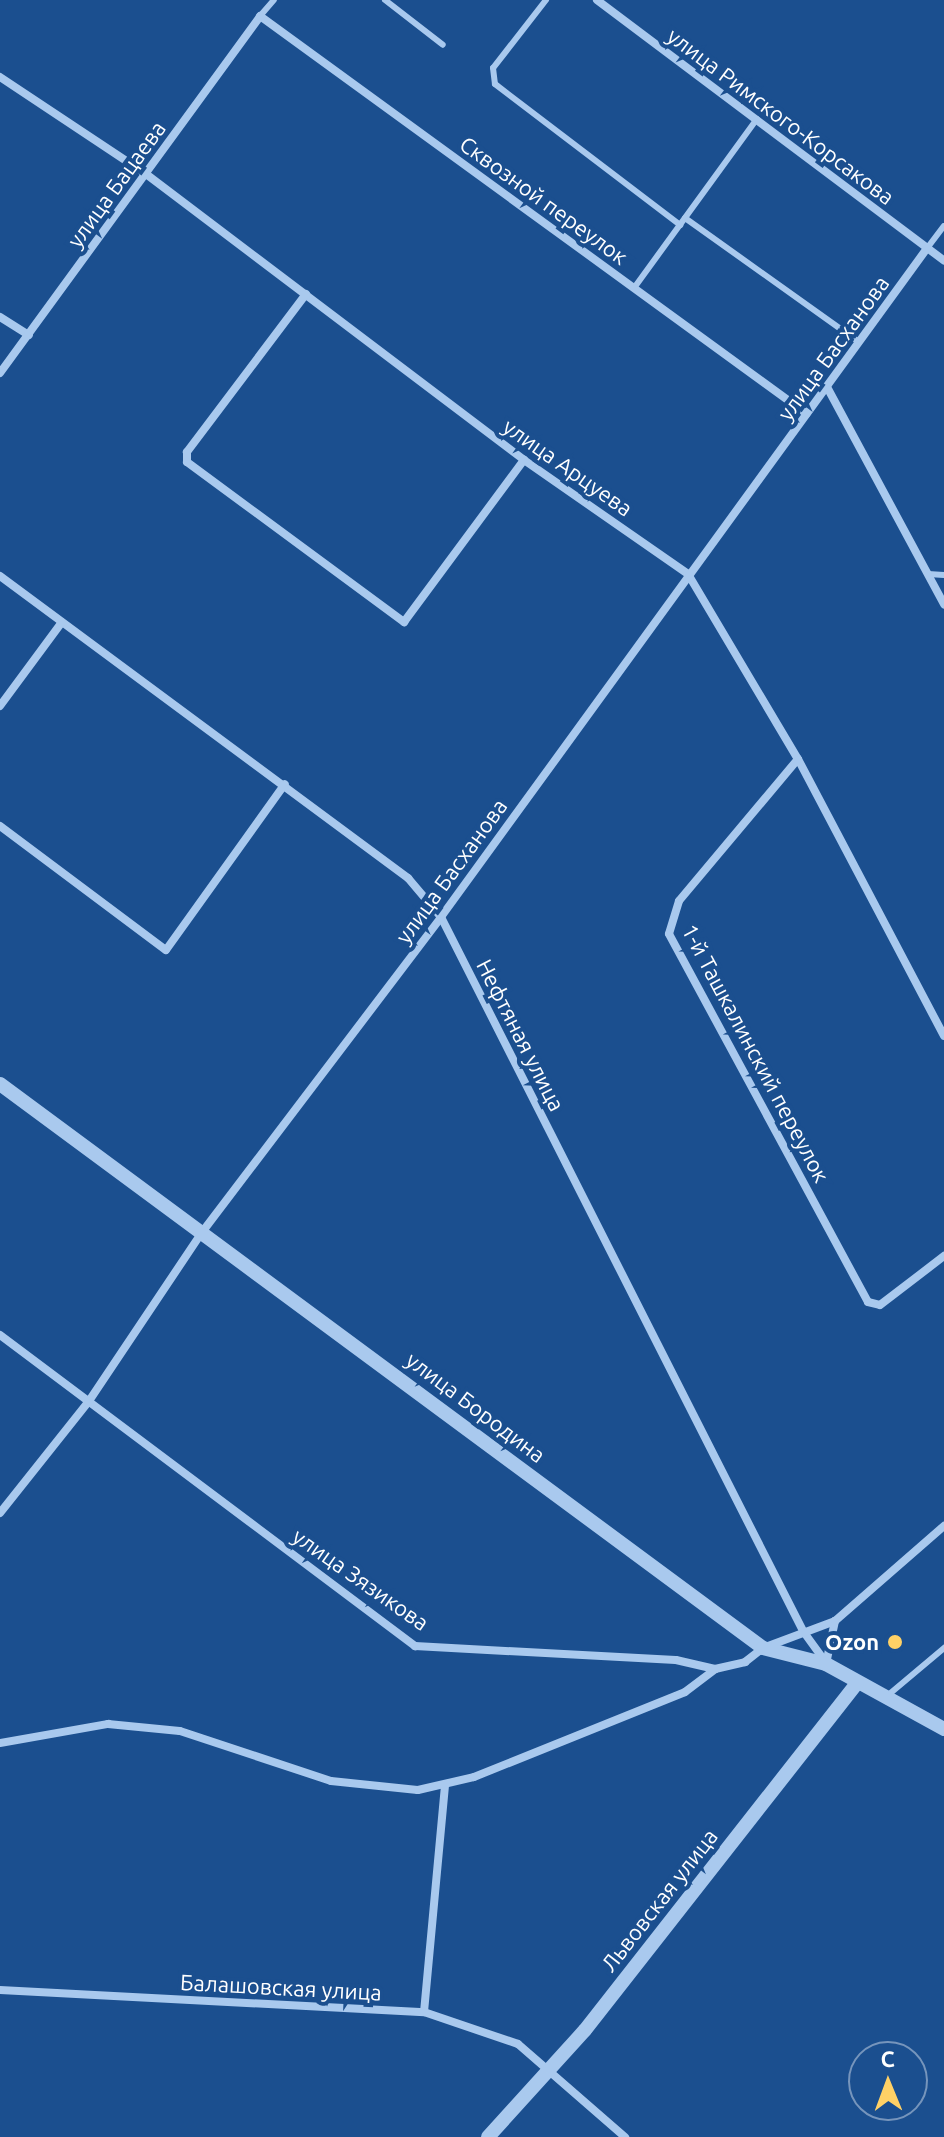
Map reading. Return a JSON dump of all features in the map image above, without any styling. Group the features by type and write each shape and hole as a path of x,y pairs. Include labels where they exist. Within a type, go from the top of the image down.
{"street":[{"name":"улица Римского-Корсакова","path":"597,0 944,261"},
{"name":"улица Бацаева","path":"0,373 260,16"},
{"name":"Сквозной переулок","path":"260,16 807,414"},
{"name":"улица Арцуева","path":"0,77 146,174 524,460 688,574 798,759 944,1036"},
{"name":"улица Басханова","path":"0,1513 89,1401 203,1231 441,917 928,247"},
{"path":"306,294 187,452 187,462 404,622 524,460"},
{"path":"0,317 29,335"},
{"path":"827,387 944,604"},
{"name":"Нефтяная улица","path":"0,576 408,878 441,917 803,1631 826,1664"},
{"path":"0,706 62,622"},
{"name":"1-й Ташкалинский переулок","path":"798,759 679,901 669,934 868,1302 880,1305 944,1256"},
{"path":"0,826 166,950 285,784"},
{"name":"улица Бородина","path":"0,1084 203,1231 763,1648 826,1664 884,1699 944,1729"},
{"name":"улица Зязикова","path":"0,1335 415,1646 676,1660 715,1669"},
{"path":"0,1743 108,1724 180,1731 331,1781 367,1788 445,1787 685,1692 715,1669 745,1662 763,1648 835,1621 944,1526"},
{"path":"826,1664 835,1621"},
{"name":"Львовская улица","path":"488,2137 546,2069 585,2030 857,1683"},
{"path":"424,2012 445,1787"},
{"name":"Балашовская улица","path":"0,1990 424,2012 518,2044 625,2137"}],"lane":[{"path":"260,16 274,0"},
{"path":"385,0 443,45"},
{"path":"546,0 493,68 495,84 680,225"},
{"path":"634,288 757,119"},
{"path":"685,218 859,342"},
{"path":"928,247 944,226"},
{"path":"928,574 944,575"},
{"path":"884,1699 944,1648"}],"place":[{"name":"Ozon","path":"895,1642"}]}
